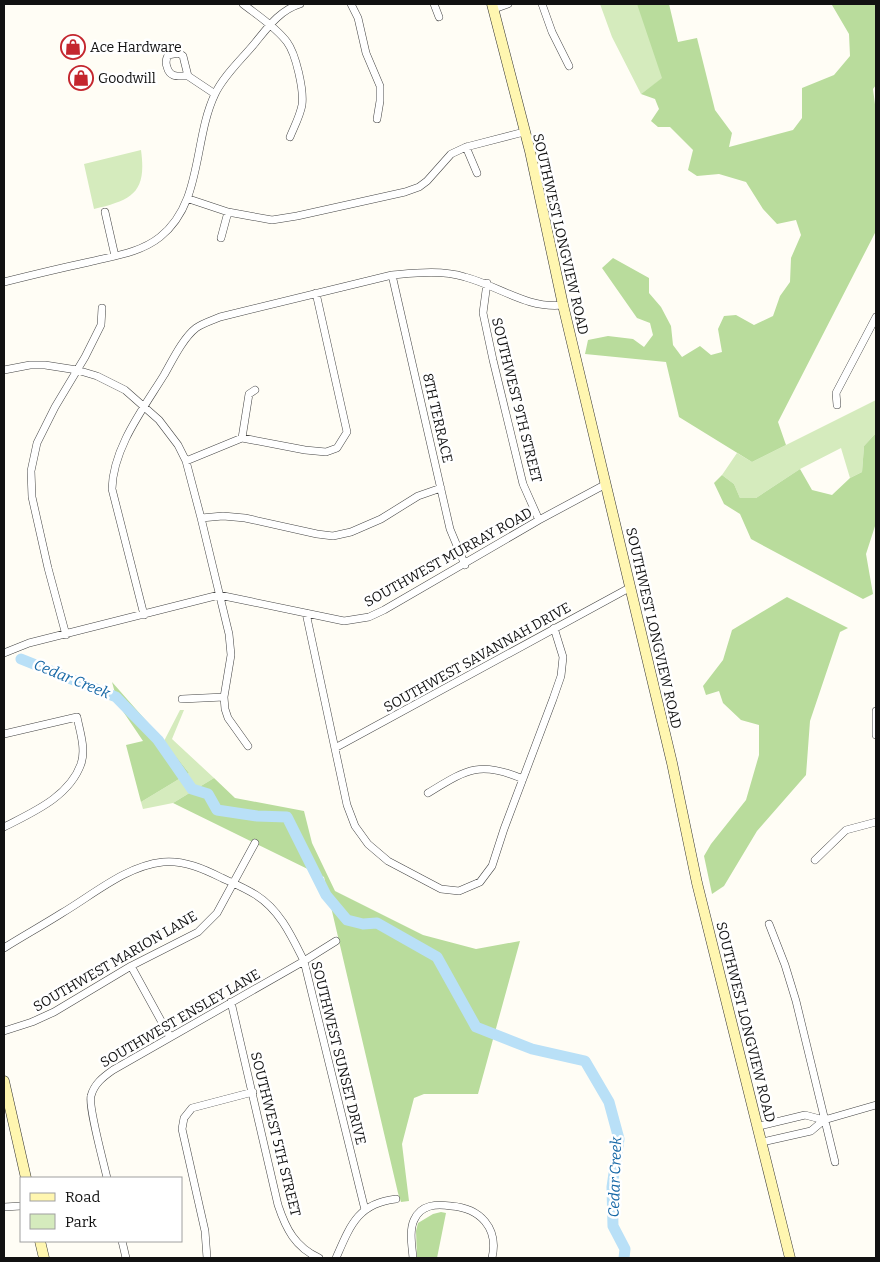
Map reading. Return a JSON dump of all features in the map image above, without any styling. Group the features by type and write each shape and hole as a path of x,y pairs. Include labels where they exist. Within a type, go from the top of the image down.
{"street":[{"path":"243,4 270,25 287,42 295,59 302,90 302,103 290,137"},
{"path":"4,282 115,256 139,249 161,237 179,216 188,199 206,121 215,94 227,76 270,25 283,12 300,4"},
{"path":"350,4 358,18 366,53 380,86 377,118"},
{"path":"434,4 439,17"},
{"path":"493,6 508,4"},
{"path":"542,4 552,32 568,66"},
{"name":"SOUTHWEST LONGVIEW ROAD","path":"493,6 543,210 563,306 672,763 697,883 790,1258"},
{"path":"188,76 215,94"},
{"path":"188,199 228,212 278,219 405,192 419,187 427,181 451,154 466,147 524,132"},
{"path":"466,147 477,173"},
{"path":"105,212 115,256"},
{"path":"221,238 228,212"},
{"path":"144,615 112,489 112,475 118,457 143,406 180,347 196,328 220,317 392,275 436,273 463,276 536,305 563,306"},
{"name":"8TH TERRACE","path":"392,275 450,529 465,565"},
{"name":"SOUTHWEST 9TH STREET","path":"487,284 483,313 493,360 523,484 539,520"},
{"path":"186,461 242,438 305,450 326,452 337,448 347,432 316,293"},
{"path":"66,635 32,497 31,471 37,443 101,325 102,308"},
{"path":"837,405 836,394 876,317"},
{"path":"4,370 30,365 45,365 77,370 97,376 125,390 159,420 178,445 186,461 229,634 231,655 224,697 228,718 248,746"},
{"path":"242,438 249,394 255,390"},
{"name":"SOUTHWEST MURRAY ROAD","path":"4,653 29,644 219,595 344,621 369,617 465,565 539,520 606,484"},
{"path":"201,518 223,516 333,536 351,532 381,519 418,496 442,488"},
{"name":"SOUTHWEST SAVANNAH DRIVE","path":"335,748 631,588"},
{"path":"306,613 347,805 355,826 368,844 388,861 441,889 459,891 480,882 492,866 561,676 563,657 561,644 554,628"},
{"path":"182,699 224,697"},
{"path":"876,711 876,735"},
{"path":"4,734 77,717 83,742 81,763 76,774 60,794 50,802 4,827"},
{"path":"428,793 459,775 487,768 505,771 523,779"},
{"path":"815,860 830,843 846,830 876,822"},
{"name":"SOUTHWEST MARION LANE","path":"4,1032 54,1012 131,966 198,932 217,913 255,843"},
{"name":"SOUTHWEST SUNSET DRIVE","path":"4,948 110,883 140,867 164,862 176,862 207,870 256,895 271,907 286,926 304,961 364,1210"},
{"path":"769,924 785,965 796,1001 835,1162"},
{"name":"SOUTHWEST ENSLEY LANE","path":"107,1177 92,1115 90,1098 97,1083 113,1070 170,1036 336,941"},
{"path":"131,966 170,1036"},
{"name":"SOUTHWEST 5TH STREET","path":"231,1002 284,1225 296,1241 319,1258"},
{"path":"4,1081 6,1107 26,1177"},
{"path":"207,1258 205,1231 182,1129 184,1118 192,1108 253,1092"},
{"path":"762,1142 811,1131 824,1120 876,1105"},
{"path":"758,1126 805,1115 824,1120"},
{"path":"336,1258 354,1220 364,1210 380,1201 396,1198"},
{"path":"413,1258 412,1227 414,1220 421,1211 437,1204 462,1207 472,1210 481,1217 491,1232 494,1244 492,1258"},
{"path":"4,1207 20,1206"},
{"path":"40,1242 44,1258"},
{"path":"122,1242 126,1258"}],"green space":[{"path":"600,4 637,4 640,9 663,78 641,94 612,37"},
{"path":"637,4 669,4 678,42 697,38 715,110 732,133 729,147 793,130 802,118 802,88 834,75 850,56 849,34 832,5 876,4 876,85 873,89 876,112 876,231 778,422 786,445 752,462 679,417 666,362 585,354 588,340 608,336 633,339 644,347 653,335 650,323 637,318 602,268 613,258 649,278 649,293 661,307 671,326 673,345 682,357 700,346 711,355 722,352 718,329 724,316 736,315 754,325 773,316 780,296 790,282 791,258 801,235 796,220 777,224 763,209 746,182 719,174 697,176 688,170 693,150 670,127 658,127 651,121 659,109 655,99 641,94 662,78"},
{"path":"141,150 142,176 134,192 118,202 94,209 84,164"},
{"path":"876,400 876,433 864,446 862,472 850,478 841,448 800,469 756,498 740,498 734,484 722,475 737,453 752,462"},
{"path":"876,433 876,523 866,554 873,594 863,599 751,539 740,514 724,504 714,483 722,475 734,484 740,498 756,498 800,469 812,490 832,495 850,478 862,472 864,446"},
{"path":"787,597 848,628 840,632 810,721 806,775 757,831 724,886 712,894 704,856 711,844 746,800 759,755 759,725 741,720 723,703 719,691 706,695 703,686 723,660 732,630"},
{"path":"112,682 164,741 189,773 141,802 126,745 143,741 118,704"},
{"path":"180,710 184,710 172,739 214,778 173,803 143,809 141,802 189,773 164,741"},
{"path":"214,778 235,798 304,811 312,843 335,891 423,935 476,949 520,941 478,1094 424,1094 414,1098 402,1144 409,1201 401,1202 398,1193 324,877 173,803"},
{"path":"446,1213 437,1258 417,1258 416,1231 418,1223 433,1214"}],"waterway":[{"name":"Cedar Creek","path":"21,659 116,697 158,740 192,789 208,794 217,810 257,816 287,817 326,895 347,920 363,924 377,923 437,957 476,1027 532,1049 585,1061 609,1102 619,1139 612,1187 613,1226 625,1249 624,1258"}],"place":[{"name":"Ace Hardware","path":"73,47"},
{"name":"Goodwill","path":"81,78"}]}
